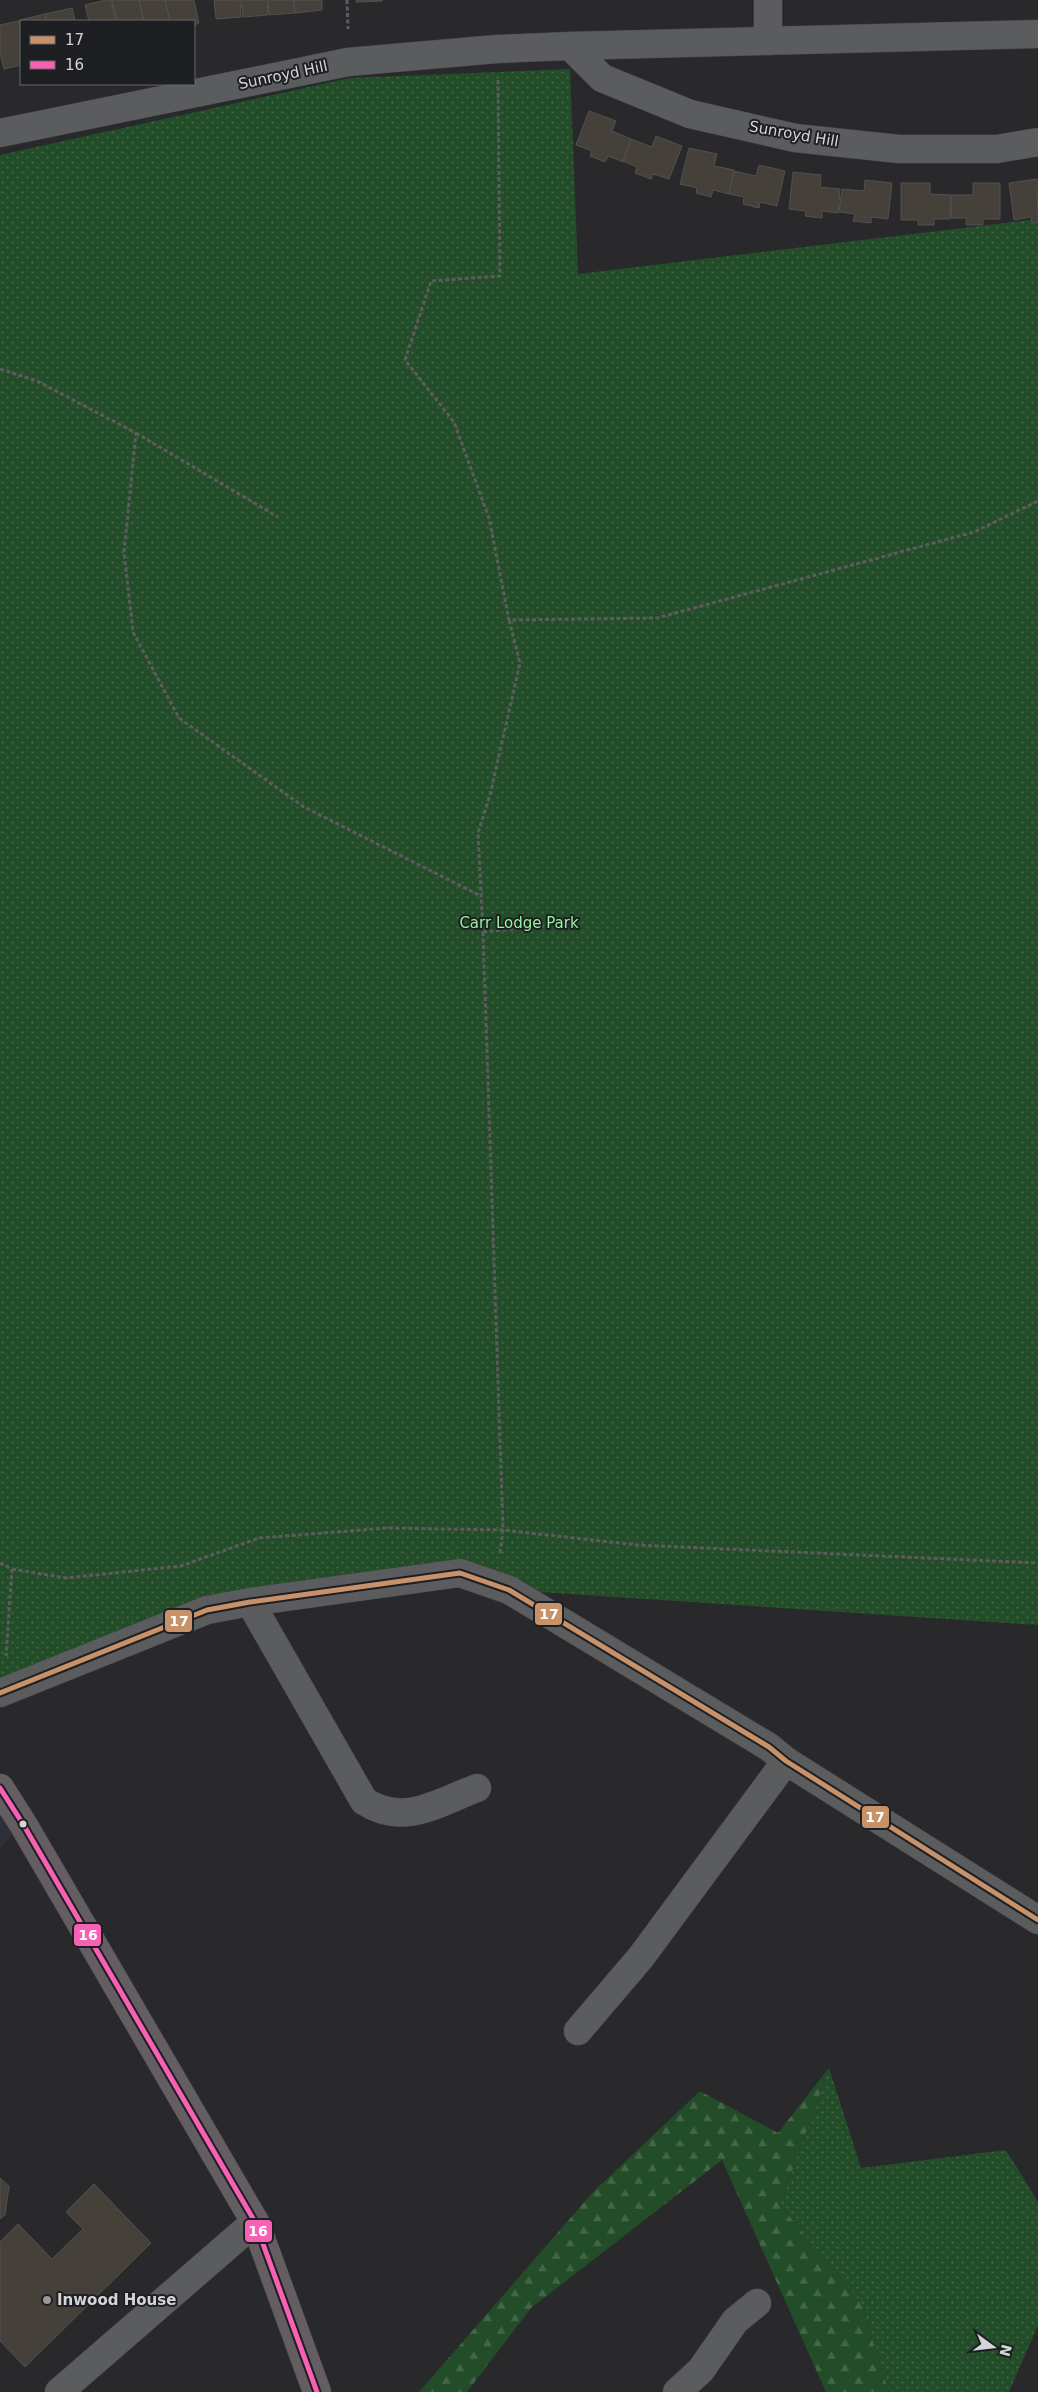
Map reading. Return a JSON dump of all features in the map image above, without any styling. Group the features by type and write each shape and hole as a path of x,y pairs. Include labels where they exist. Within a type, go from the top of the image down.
{"main road":[{"path":"0,1788 24,1824 255,2222 317,2392"}],"street":[{"path":"768,0 768,41"},
{"name":"Sunroyd Hill","path":"0,133 348,62 497,49 570,46 1038,34"},
{"name":"Sunroyd Hill","path":"570,46 602,78 690,114 795,138 899,149 997,149 1038,142"},
{"path":"2,1692 207,1610 250,1602 460,1573 509,1590 769,1747 786,1761 1038,1920"},
{"path":"250,1602 364,1801 376,1809 392,1813 409,1814 477,1788"},
{"path":"578,2031 641,1957 786,1761"},
{"path":"59,2392 255,2222"},
{"path":"677,2392 701,2370 735,2321 757,2303"}],"path":[{"path":"497,49 500,276 431,281 405,360 454,422 489,518 509,620 520,662 490,795 478,833 482,896 502,1530 497,1586"},
{"path":"0,369 37,381 136,433 278,517"},
{"path":"136,433 124,552 133,632 179,718 304,808 482,896"},
{"path":"509,620 657,618 974,532 1038,501"},
{"path":"483,932 544,926"},
{"path":"0,1563 12,1569 66,1578 181,1566 259,1538 387,1528 502,1530 637,1545 1038,1563"},
{"path":"2,1692 12,1569"}],"shaded area":[{"path":"0,1788 23,1824 0,1848"}],"green space":[{"name":"Carr Lodge Park","path":"570,69 578,274 1038,219 1038,1625 509,1590 460,1573 207,1610 0,1693 0,155 350,78"},
{"path":"829,2068 861,2168 1006,2150 1038,2202 1038,2325 1009,2392 889,2392 861,2303 780,2205"},
{"path":"829,2068 780,2205 861,2303 889,2392 826,2392 722,2160 531,2308 467,2392 419,2392 593,2192 700,2091 778,2133"}],"building":[{"path":"111,0 116,20 89,20 85,5"},
{"path":"112,0 139,0 143,20 117,20"},
{"path":"139,0 165,0 170,20 144,20"},
{"path":"165,0 194,0 199,23 195,25 195,20 170,20"},
{"path":"214,0 240,0 241,17 216,19"},
{"path":"241,0 267,0 268,15 243,17"},
{"path":"268,0 294,0 295,13 269,15"},
{"path":"294,0 322,0 322,10 295,13"},
{"path":"356,0 382,0 382,1 356,2"},
{"path":"72,8 75,20 46,20 45,14"},
{"path":"45,14 46,20 20,20"},
{"path":"19,21 20,65 4,69 0,53 0,25"},
{"path":"589,111 616,121 612,131 631,139 623,162 608,156 605,162 590,156 592,151 576,145"},
{"path":"656,136 682,146 669,179 653,174 651,179 635,173 637,167 623,161 631,139 652,147"},
{"path":"689,148 717,154 714,166 734,170 729,194 713,190 711,197 696,193 697,188 680,184"},
{"path":"759,165 785,171 777,206 760,202 759,208 743,204 744,197 729,194 734,171 756,176"},
{"path":"793,172 821,175 820,187 840,189 838,213 822,211 822,218 805,216 806,211 789,209"},
{"path":"1037,179 1038,222 1032,223 1031,217 1014,220 1009,183"},
{"path":"865,180 892,183 888,219 871,217 871,223 853,221 855,214 839,212 842,189 864,191"},
{"path":"901,183 930,183 930,194 951,195 950,219 934,219 934,225 918,225 918,220 901,220"},
{"path":"973,183 1000,183 1000,219 983,219 983,225 966,225 966,218 951,218 951,195 973,195"},
{"path":"0,2178 9,2186 5,2215 0,2219"},
{"name":"Inwood House","path":"94,2184 151,2243 25,2367 0,2341 0,2242 18,2224 52,2259 83,2229 66,2212"}],"transit line":[{"name":"17","path":"0,1693 207,1610 250,1602 460,1573 509,1590 769,1747 786,1761 1038,1920"},
{"name":"16","path":"0,1788 23,1824 255,2222 317,2392"}],"place":[{"name":"Inwood House","path":"47,2300"}]}
